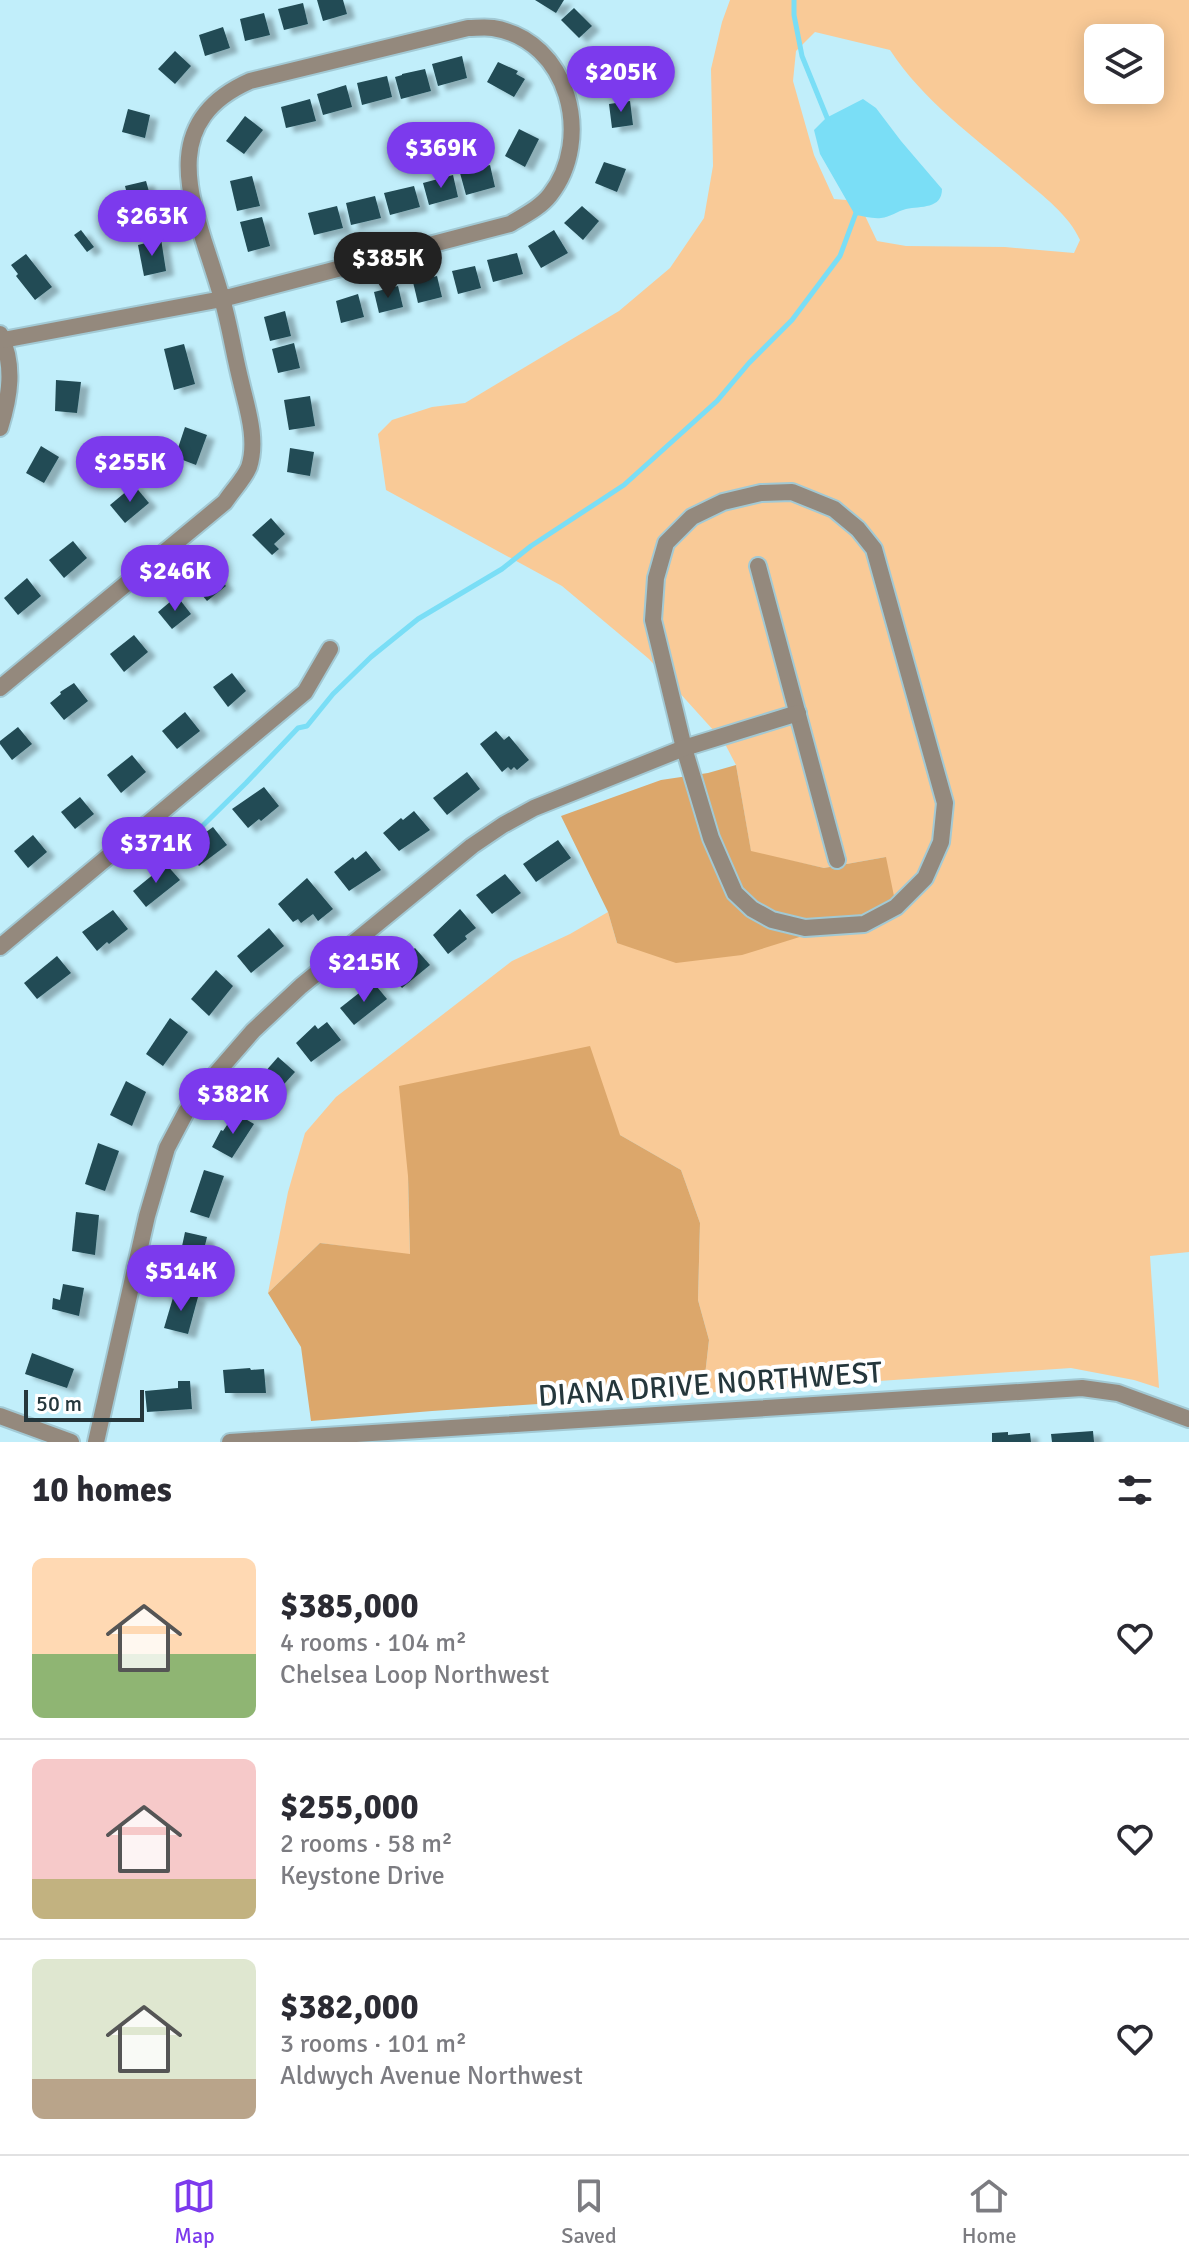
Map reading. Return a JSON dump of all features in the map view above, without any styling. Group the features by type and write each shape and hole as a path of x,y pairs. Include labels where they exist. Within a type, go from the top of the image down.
{"street":[{"path":"0,428 9,400 10,366 2,337 222,299 510,224 548,198 561,179 568,161 573,118 559,76 547,59 515,35 494,28 468,28 250,81 229,90 209,107 195,128 189,154 188,181 194,213 222,299 246,403 252,442 248,468 225,502 0,688"},
{"path":"792,492 834,509 858,529 874,549 945,803 941,842 925,878 896,907 864,924 805,928 772,920 752,909 735,893 711,838 684,748 653,620 656,578 666,543 692,517 723,502 761,493 792,492"},
{"path":"758,566 837,860"},
{"path":"0,947 305,692 330,649"},
{"path":"96,1442 147,1216 167,1148 186,1112 253,1031 301,986 472,846 534,808 684,748 798,713"},
{"name":"DIANA DRIVE NORTHWEST","path":"230,1442 1082,1388 1118,1393 1189,1419"},
{"path":"0,1416 71,1442"}],"shaded area":[{"path":"730,0 1189,0 1189,1252 1150,1256 1159,1388 1071,1368 703,1393 709,1340 698,1300 700,1223 681,1170 620,1135 408,1176 410,1255 320,1243 268,1293 288,1192 305,1133 336,1097 512,961 608,912 617,943 886,857 824,868 751,852 736,765 724,742 649,659 562,586 386,490 378,434 392,420 432,407 465,403 619,311 670,268 704,218 713,166 711,69","holes":["815,32 890,50 935,103 1062,214 1080,240 1074,253 1005,247 906,246 877,241 858,201 834,199 814,155 793,81 796,51"]},
{"path":"736,765 751,851 824,868 886,857 895,901 838,925 742,955 676,963 617,943 608,912 561,816 661,780"},
{"path":"590,1046 620,1135 681,1170 700,1223 698,1300 709,1340 703,1393 311,1421 301,1347 268,1293 320,1243 410,1254 408,1176 399,1086"}],"water":[{"path":"863,99 876,108 942,189 935,203 881,218 855,215 820,154 814,130 826,118"}],"building":[{"path":"317,0 343,0 347,14 323,21"},
{"path":"535,0 564,0 556,13"},
{"path":"303,3 308,24 284,30 278,9"},
{"path":"574,8 592,26 579,38 561,20"},
{"path":"264,13 270,35 245,41 240,19"},
{"path":"223,27 230,48 205,56 199,35"},
{"path":"611,46 621,68 602,77 591,56"},
{"path":"175,51 191,66 175,84 158,69"},
{"path":"462,56 467,78 438,86 432,64"},
{"path":"498,62 518,71 516,74 525,79 514,97 487,82"},
{"path":"425,69 431,91 401,99 395,77"},
{"path":"387,76 392,97 362,105 357,83"},
{"path":"346,85 352,107 323,115 317,94"},
{"path":"310,99 316,121 286,128 281,107"},
{"path":"630,101 633,125 612,128 609,104"},
{"path":"128,109 150,115 145,138 122,132"},
{"path":"245,116 263,130 244,154 226,141"},
{"path":"519,129 539,139 525,167 505,156"},
{"path":"604,162 626,169 617,192 595,183"},
{"path":"490,165 495,187 466,195 460,173"},
{"path":"453,175 458,197 429,205 423,183"},
{"path":"252,176 260,206 237,211 230,181"},
{"path":"146,181 156,216 134,222 125,186"},
{"path":"414,186 420,207 390,215 384,193"},
{"path":"375,196 381,218 351,225 346,203"},
{"path":"337,206 343,228 314,235 308,213"},
{"path":"582,206 599,221 583,240 564,223"},
{"path":"262,217 270,246 248,252 240,222"},
{"path":"81,230 94,247 87,252 74,235"},
{"path":"554,230 568,253 541,268 528,246"},
{"path":"161,239 166,271 144,276 138,245"},
{"path":"517,253 523,274 493,282 487,260"},
{"path":"26,254 52,287 35,300 11,265"},
{"path":"475,266 481,288 458,294 452,271"},
{"path":"437,276 442,297 418,303 413,282"},
{"path":"398,286 403,307 379,313 374,292"},
{"path":"358,294 364,317 341,323 336,301"},
{"path":"285,311 291,336 270,341 264,317"},
{"path":"294,343 300,368 278,373 272,349"},
{"path":"184,344 195,384 174,390 164,349"},
{"path":"56,380 81,382 77,413 55,411"},
{"path":"310,396 315,426 289,430 284,400"},
{"path":"185,427 207,435 196,465 175,457"},
{"path":"41,446 59,457 44,483 26,473"},
{"path":"290,448 314,452 310,476 287,472"},
{"path":"134,485 149,503 125,523 110,505"},
{"path":"271,518 285,534 274,544 279,549 272,555 252,535"},
{"path":"73,541 87,558 64,578 49,560"},
{"path":"212,569 226,586 207,601 193,584"},
{"path":"27,578 41,596 18,615 4,598"},
{"path":"177,596 191,614 172,629 158,612"},
{"path":"134,635 148,652 124,672 110,654"},
{"path":"232,673 246,691 228,707 213,687"},
{"path":"74,683 88,701 64,720 50,703"},
{"path":"185,712 200,731 177,749 162,731"},
{"path":"18,727 32,744 12,760 0,741"},
{"path":"496,731 504,740 509,736 529,760 517,770 508,767 502,772 480,744"},
{"path":"132,755 146,772 121,793 107,775"},
{"path":"467,772 480,789 447,815 433,798"},
{"path":"264,787 279,806 248,828 232,809"},
{"path":"80,797 94,814 75,829 61,812"},
{"path":"414,811 430,830 399,851 383,833"},
{"path":"213,827 227,845 199,866 184,848"},
{"path":"33,835 47,852 28,868 14,851"},
{"path":"558,840 571,858 536,882 523,864"},
{"path":"366,851 381,870 349,891 334,872"},
{"path":"166,864 180,880 146,907 133,891"},
{"path":"505,874 521,893 492,914 476,895"},
{"path":"307,878 333,909 318,921 313,914 301,923 298,919 293,922 278,904"},
{"path":"460,909 476,928 448,954 433,935"},
{"path":"113,910 128,929 97,951 82,932"},
{"path":"269,928 284,946 251,973 237,956"},
{"path":"415,948 430,965 402,988 387,971"},
{"path":"57,956 71,973 37,999 24,983"},
{"path":"216,970 233,986 209,1016 191,999"},
{"path":"373,982 387,999 354,1025 340,1008"},
{"path":"170,1018 188,1032 163,1066 146,1054"},
{"path":"327,1022 341,1040 311,1062 296,1043 315,1025 318,1029"},
{"path":"278,1057 295,1072 266,1104 250,1089"},
{"path":"126,1081 146,1092 132,1126 110,1115"},
{"path":"235,1113 254,1124 232,1158 212,1147"},
{"path":"98,1143 119,1151 105,1191 85,1184"},
{"path":"204,1170 224,1176 209,1218 190,1212"},
{"path":"76,1212 99,1215 95,1255 72,1251"},
{"path":"185,1232 207,1237 197,1279 176,1275"},
{"path":"63,1284 84,1288 79,1316 52,1309 53,1298 60,1300"},
{"path":"175,1291 198,1297 188,1334 164,1328"},
{"path":"32,1353 74,1369 67,1388 25,1374"},
{"path":"264,1369 266,1393 225,1393 223,1370"},
{"path":"178,1381 190,1381 192,1409 147,1412 145,1391 178,1388"},
{"path":"1093,1431 1094,1442 1052,1442 1051,1434"},
{"path":"1008,1432 1008,1435 1030,1433 1031,1442 992,1442 992,1433"}],"waterway":[{"path":"794,0 802,56 828,120"},
{"path":"168,860 298,728 307,726 333,694 371,657 418,619 502,569 531,546 624,485 717,401 792,320 840,256 857,210"}]}
